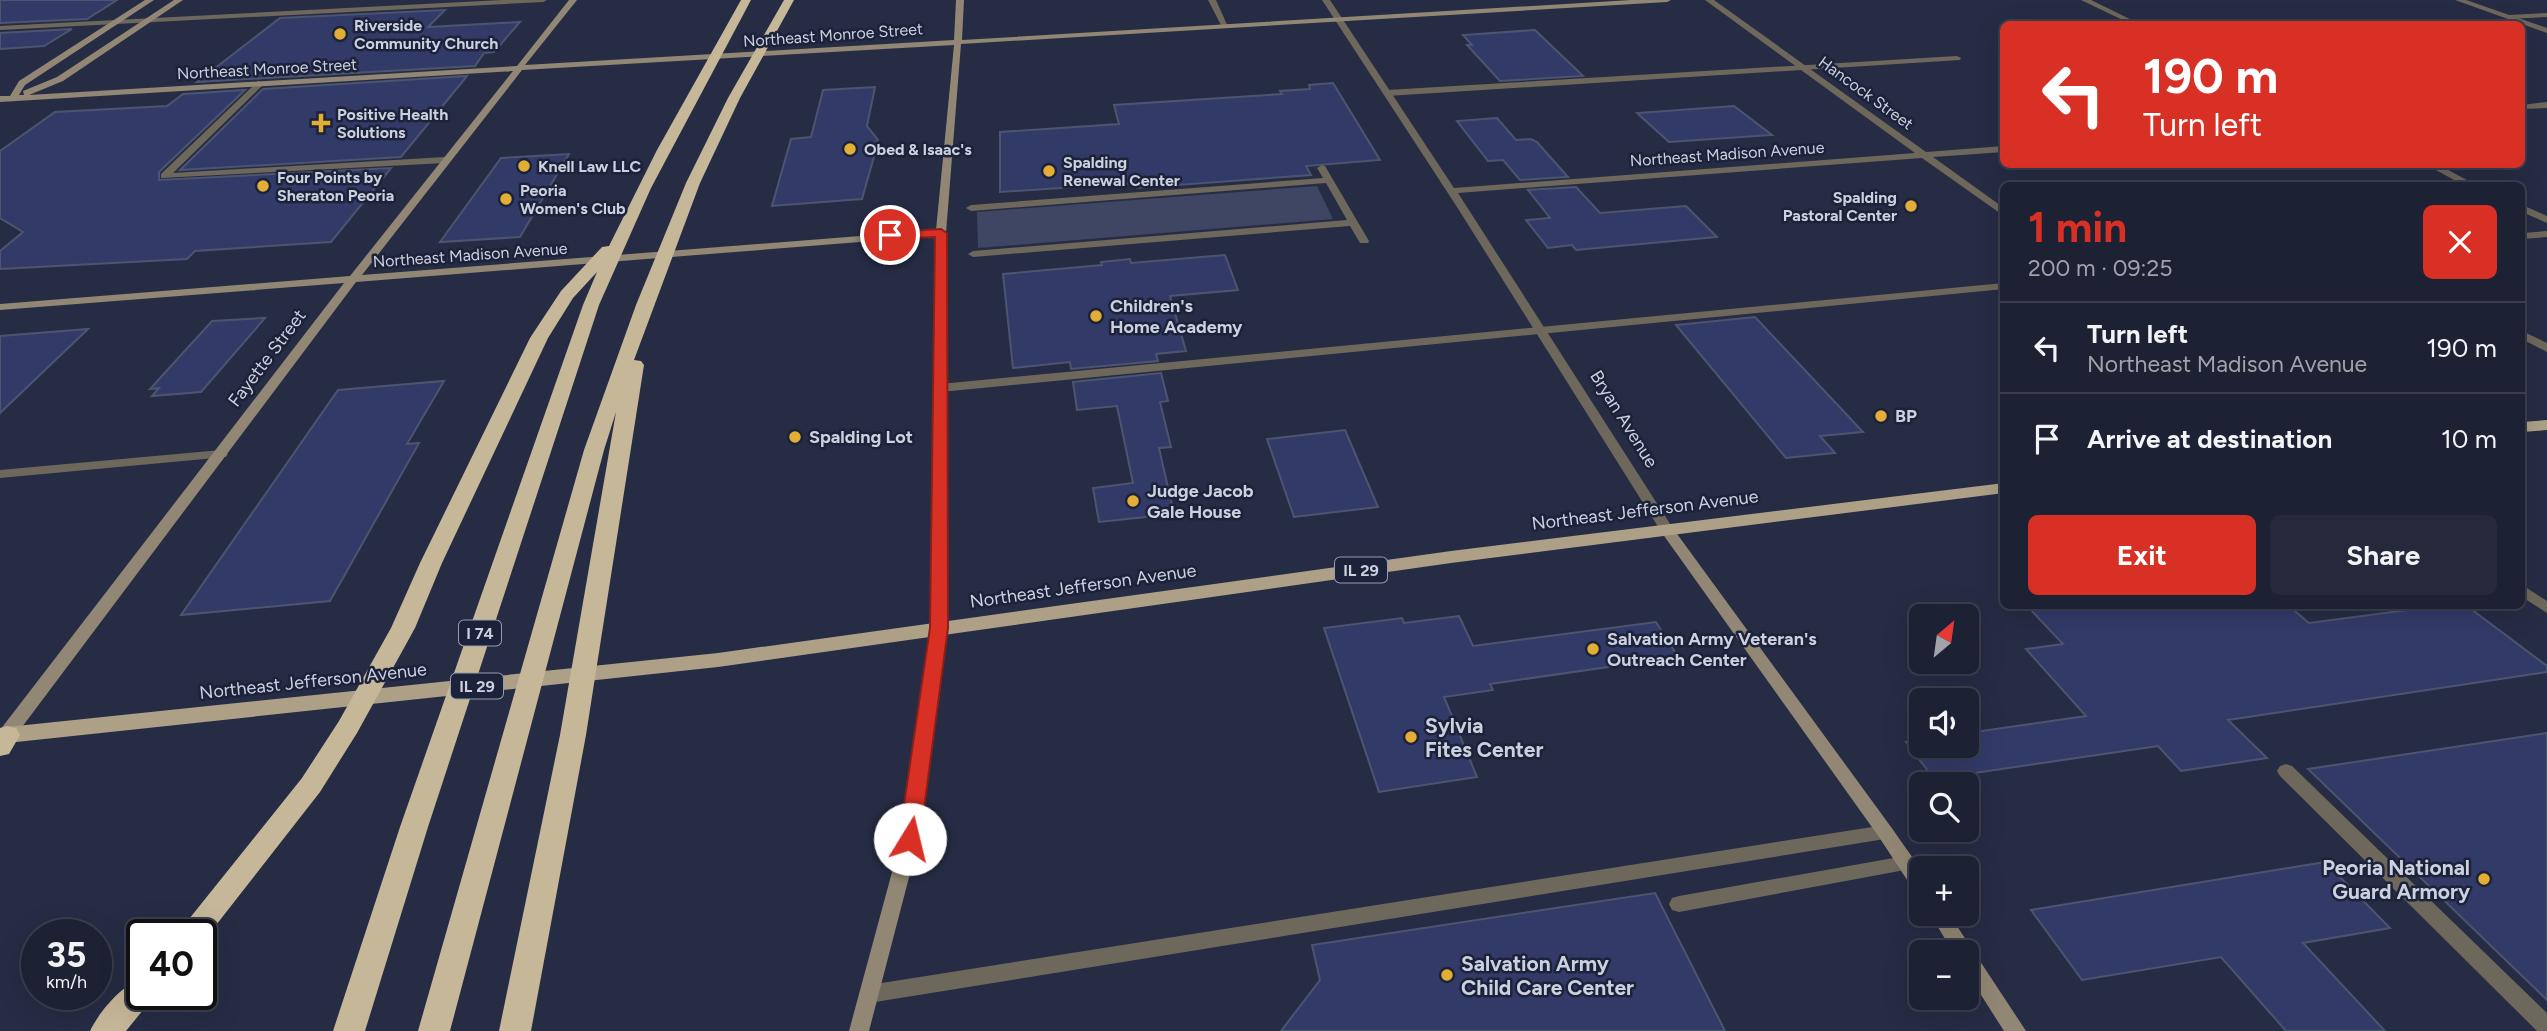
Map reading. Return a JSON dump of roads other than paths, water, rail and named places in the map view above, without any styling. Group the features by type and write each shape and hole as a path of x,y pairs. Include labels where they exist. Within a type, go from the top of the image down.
{"highway":[{"name":"I 74","path":"349,1031 414,827 591,306 618,238 691,97 746,0"},
{"path":"434,1031 594,450 650,289 693,183 734,98 789,0"},
{"path":"204,919 311,785 348,727 403,628 431,563 539,338 567,295 618,238"},
{"path":"515,1031 573,735 620,443 650,289"},
{"path":"106,1031 126,1009"}],"main road":[{"path":"2525,427 2547,425"},
{"name":"Northeast Jefferson Avenue","path":"2,741 236,712 718,660 1667,530 2000,488"}],"street":[{"path":"13,98 22,83 150,0"},
{"path":"0,107 13,98 60,79 179,0"},
{"path":"0,28 542,0"},
{"name":"Fayette Street","path":"2,741 445,160 573,0"},
{"path":"859,1031 910,839 939,628 941,233 955,90 960,0"},
{"path":"1212,0 1225,25"},
{"name":"Bryan Avenue","path":"1326,0 1452,191 1667,530 1909,869"},
{"name":"Northeast Monroe Street","path":"0,99 1667,0"},
{"name":"Hancock Street","path":"1709,0 2000,210"},
{"path":"2085,0 2130,21"},
{"path":"2459,0 2520,21"},
{"path":"2509,17 2547,15"},
{"path":"2525,23 2547,31"},
{"path":"1387,93 1957,58"},
{"path":"261,83 164,176 445,160"},
{"path":"2525,105 2547,105"},
{"name":"Northeast Madison Avenue","path":"1452,191 2000,149"},
{"path":"1322,168 1364,241"},
{"path":"2437,168 2466,182"},
{"path":"971,208 1329,180"},
{"path":"2525,209 2547,220"},
{"path":"973,254 1353,223"},
{"name":"Northeast Madison Avenue","path":"0,307 501,270 941,233"},
{"path":"2525,236 2547,234"},
{"path":"940,388 2000,286"},
{"path":"2525,336 2547,348"},
{"path":"0,474 221,454"},
{"path":"2525,592 2547,608"},
{"path":"2286,771 2547,1027"},
{"path":"869,994 1885,832"},
{"path":"1679,904 1905,863"},
{"path":"1979,974 2016,1031"}],"place":[{"name":"Riverside Community Church","path":"340,34"},
{"name":"Positive Health Solutions","path":"321,123"},
{"name":"Obed & Isaac's","path":"850,149"},
{"name":"Knell Law LLC","path":"524,166"},
{"name":"Spalding Renewal Center","path":"1049,171"},
{"name":"Four Points by Sheraton Peoria","path":"263,186"},
{"name":"Peoria Women's Club","path":"506,199"},
{"name":"Spalding Pastoral Center","path":"1911,206"},
{"name":"Children's Home Academy","path":"1096,316"},
{"name":"BP","path":"1881,416"},
{"name":"Spalding Lot","path":"795,437"},
{"name":"Judge Jacob Gale House","path":"1133,501"},
{"name":"Salvation Army Veteran's Outreach Center","path":"1593,649"},
{"name":"Sylvia Fites Center","path":"1411,737"},
{"name":"Peoria National Guard Armory","path":"2484,879"},
{"name":"Salvation Army Child Care Center","path":"1447,975"}]}
